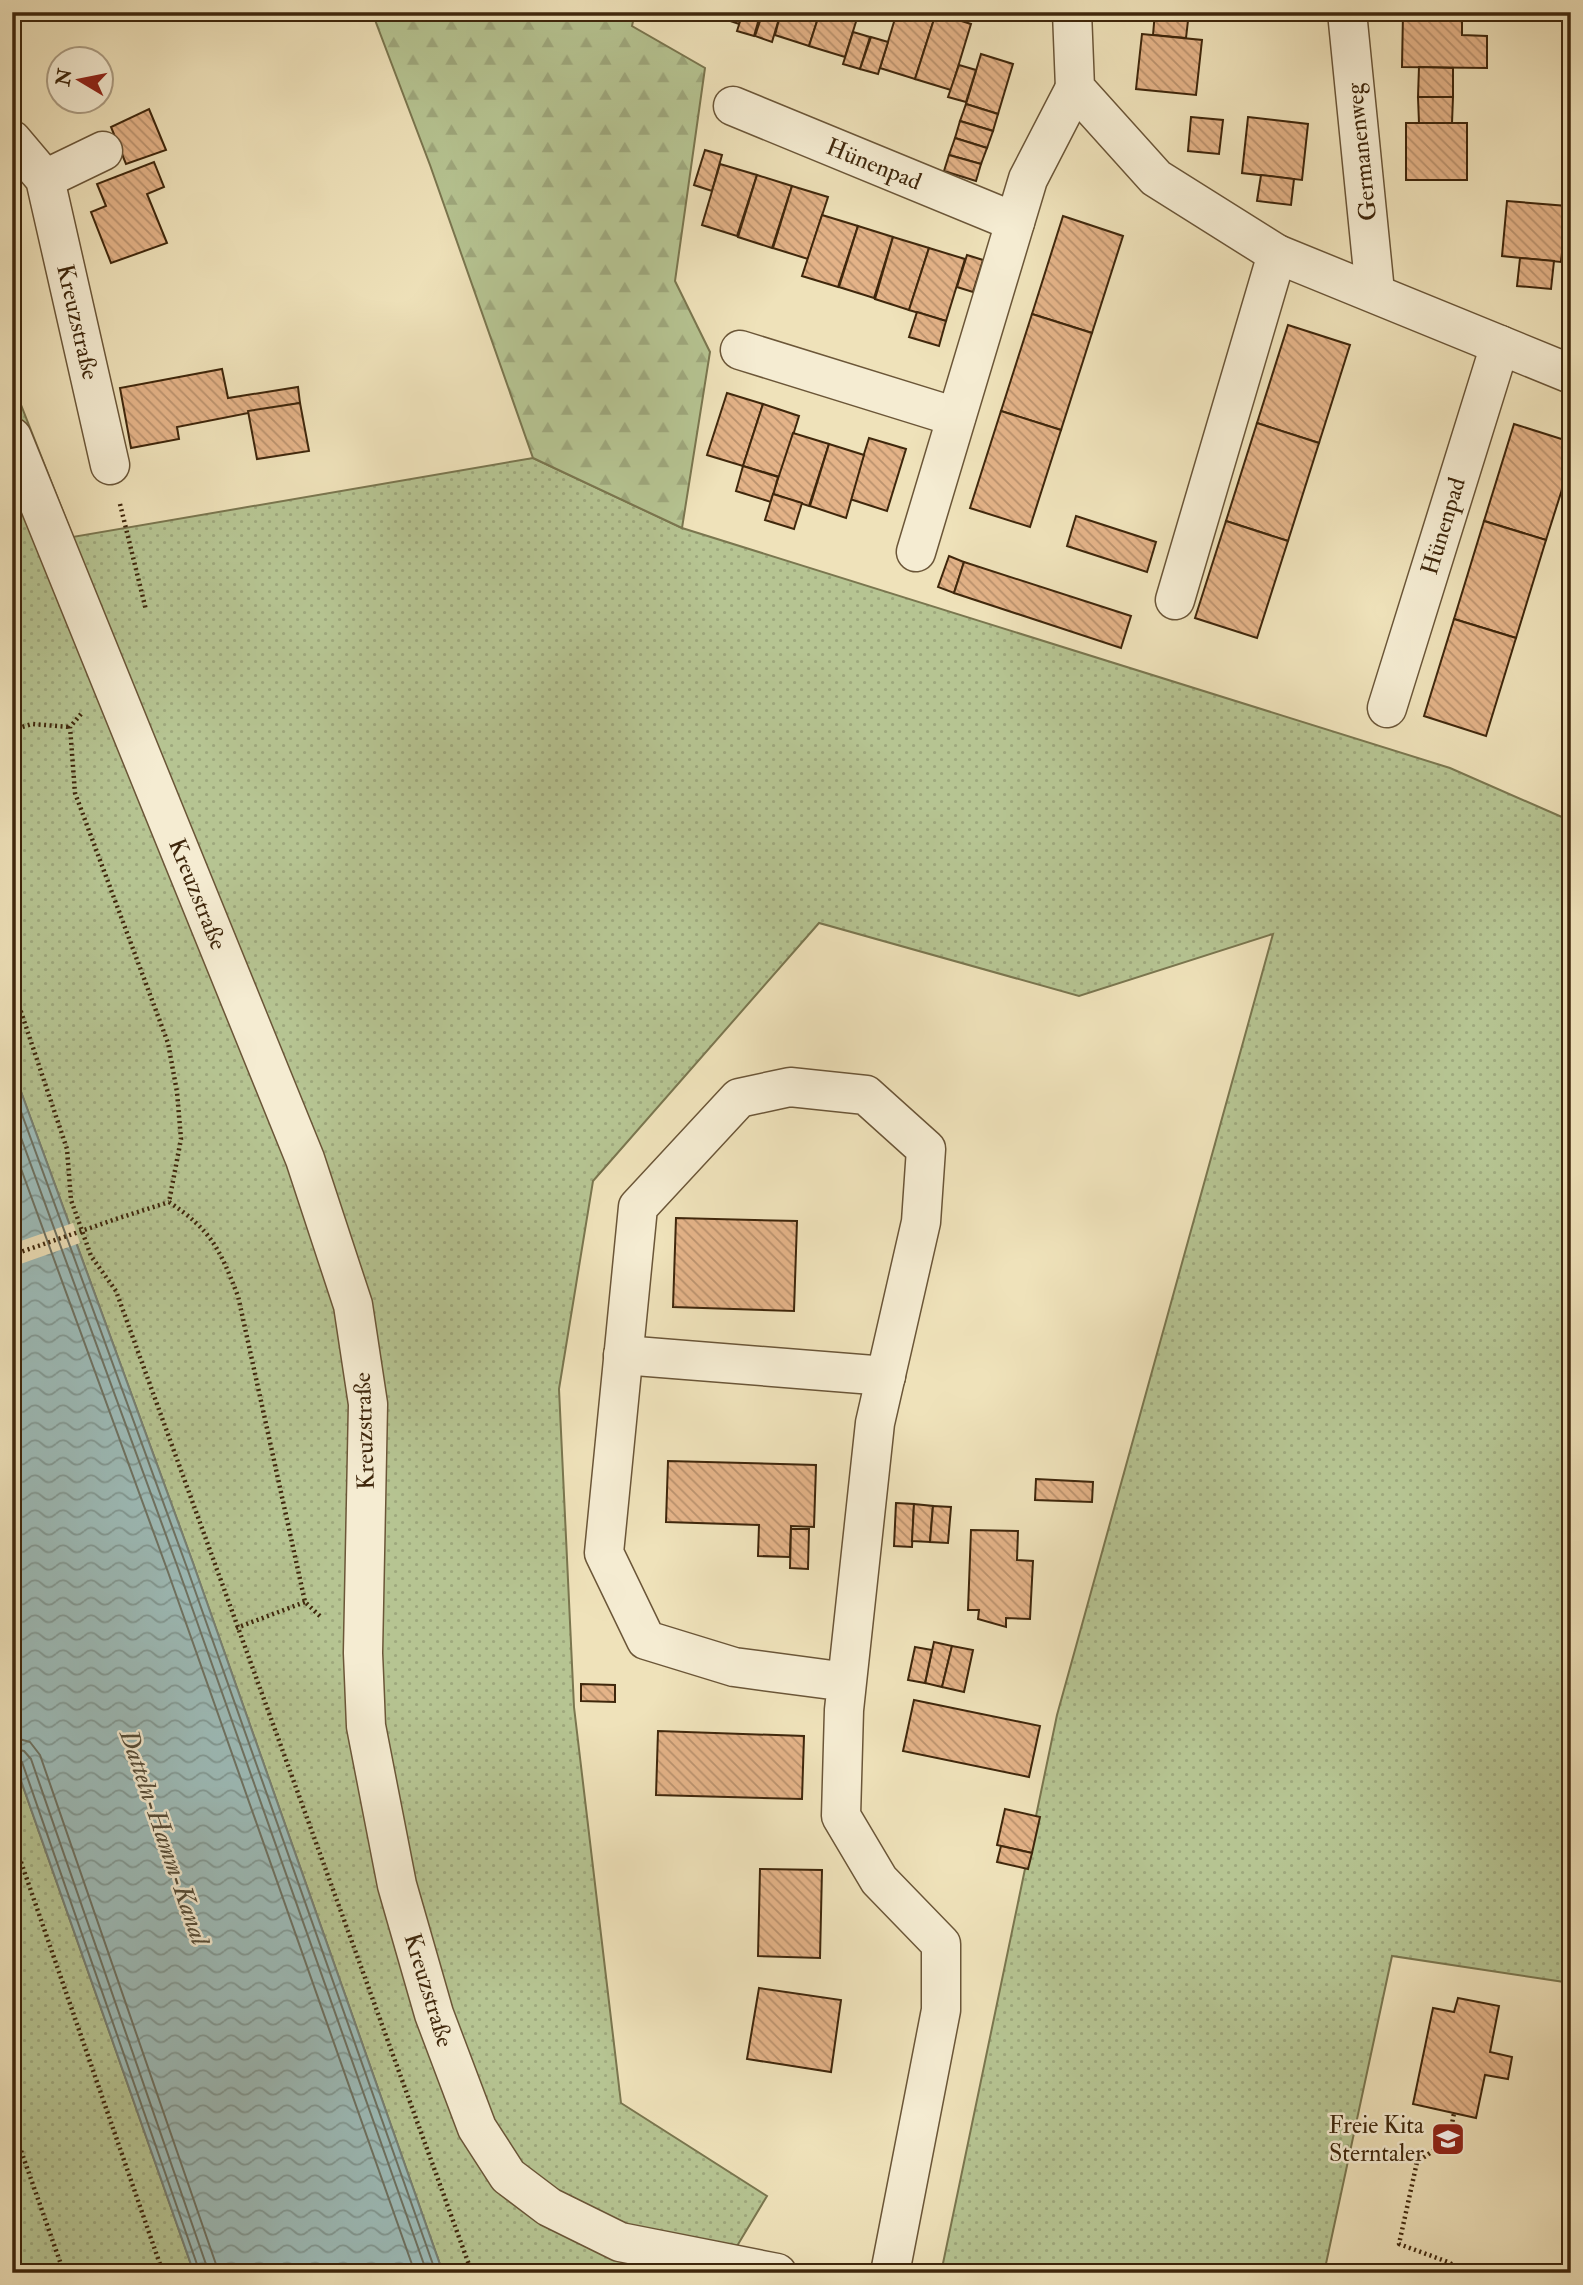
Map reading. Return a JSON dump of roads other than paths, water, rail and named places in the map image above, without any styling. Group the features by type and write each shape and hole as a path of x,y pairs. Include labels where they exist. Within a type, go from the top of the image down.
{"street":[{"name":"Germanenweg","path":"1347,12 1375,292"},
{"path":"1064,15 1075,88 1156,178 1277,254 1571,374"},
{"path":"916,552 1028,179 1075,88"},
{"name":"Hünenpad","path":"733,106 1015,222"},
{"name":"Kreuzstraße","path":"12,140 45,179 110,465"},
{"path":"45,179 103,151"},
{"path":"1175,600 1277,254"},
{"name":"Hünenpad","path":"1387,708 1500,345"},
{"path":"740,350 956,416"},
{"name":"Kreuzstraße","path":"12,437 305,1159 353,1305 368,1404 363,1653 366,1726 397,1885 434,2014 472,2116 508,2176 549,2207 620,2242 777,2273"},
{"path":"847,1682 734,1667 646,1640 604,1553 638,1207 738,1098 790,1087 866,1095 926,1149 921,1222 875,1423 847,1682 841,1816 879,1880 941,1944 941,2010 890,2273"},
{"path":"623,1355 886,1376"}],"water":[{"name":"Datteln-Hamm-Kanal","path":"12,1067 193,1563 443,2273 194,2273 12,1755"}],"place":[{"name":"Freie Kita Sterntaler","path":"1448,2139"}]}
